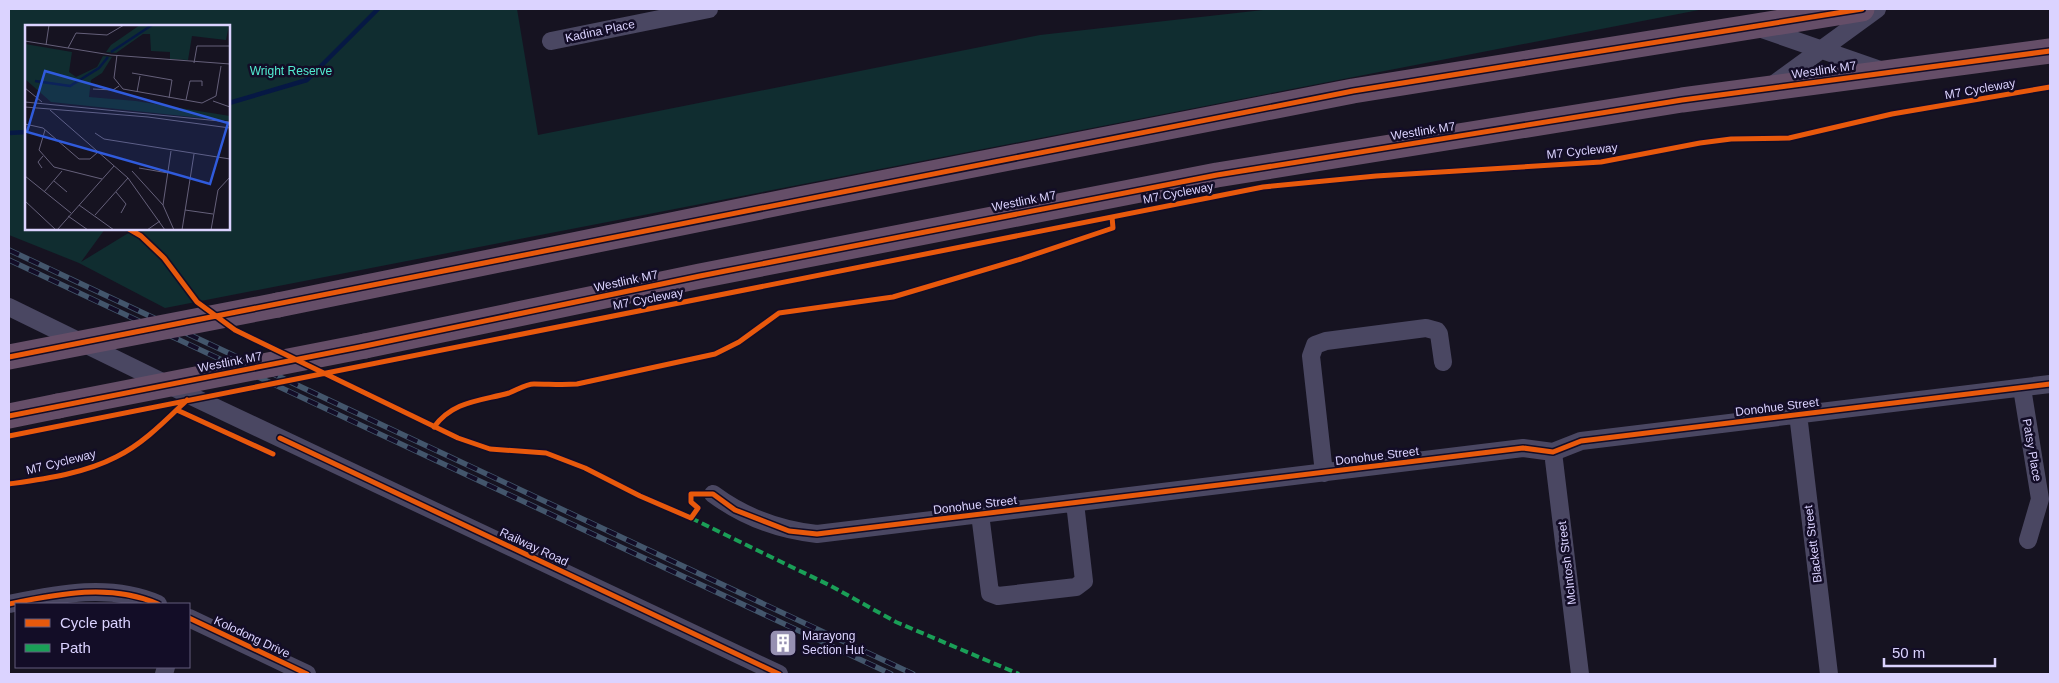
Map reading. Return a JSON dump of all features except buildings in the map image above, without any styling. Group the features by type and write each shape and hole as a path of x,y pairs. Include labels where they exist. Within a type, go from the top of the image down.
{"highway":[{"path":"9,357 278,305 799,199 1353,91 1862,9"},
{"name":"Westlink M7","path":"9,416 365,346 700,276 1217,175 1682,100 2050,51"}],"street":[{"name":"Kadina Place","path":"551,41 709,9"},
{"path":"1769,88 1876,9"},
{"path":"1753,26 1886,72"},
{"name":"Railway Road","path":"9,307 192,396 778,674"},
{"path":"1324,473 1311,356 1315,345 1326,341 1426,328 1437,331 1439,334 1443,362"},
{"name":"Donohue Street","path":"713,494 735,510 780,528 789,531 817,534 1523,448 1553,452 1580,441 2050,384"},
{"name":"Patsy Place","path":"2022,388 2040,499 2028,540"},
{"name":"Blackett Street","path":"1798,414 1829,674"},
{"name":"McIntosh Street","path":"1553,452 1580,674"},
{"path":"980,514 990,593 998,596 1076,587 1084,581 1075,503"},
{"path":"9,604 59,594 82,592 130,596 154,603"},
{"name":"Kolodong Drive","path":"190,618 307,674"}],"path":[{"path":"683,514 692,518"}],"green space":[{"name":"Wright Reserve","path":"9,9 517,9 538,135 1040,35 1273,9 1704,9 165,308 79,263 9,235"}],"waterway":[{"path":"230,103 307,80 378,9"},
{"path":"9,133 25,132"}],"railway":[{"path":"9,250 913,674"},
{"path":"9,260 891,674"}],"marked path":[{"path":"691,518 831,586 896,622 1019,674"}],"cycle path":[{"path":"9,357 1353,91 1862,9"},
{"name":"M7 Cycleway","path":"9,416 365,346 700,276 1217,175 1682,100 2050,51"},
{"name":"M7 Cycleway","path":"9,436 1263,187 1376,176 1601,162 1731,139 1789,138 1892,114 2050,87"},
{"path":"434,427 441,418 458,407 509,393 528,385 577,384 715,354 739,342 779,313 893,297 1021,259 1113,228 1112,217"},
{"path":"131,230 141,236 164,258 197,302 235,330 458,438 490,449 546,453 585,468 640,496 691,518 698,508 691,502 691,494 713,494 735,510 789,531 817,534 1523,448 1553,452 1581,441 2050,384"},
{"name":"M7 Cycleway","path":"9,484 77,472 116,457 145,439 187,400"},
{"path":"177,410 273,454"},
{"path":"280,438 779,674"},
{"path":"9,604 84,592 121,594 155,603"},
{"path":"190,618 307,674"}],"place":[{"name":"Marayong Section Hut","path":"783,643"}]}
